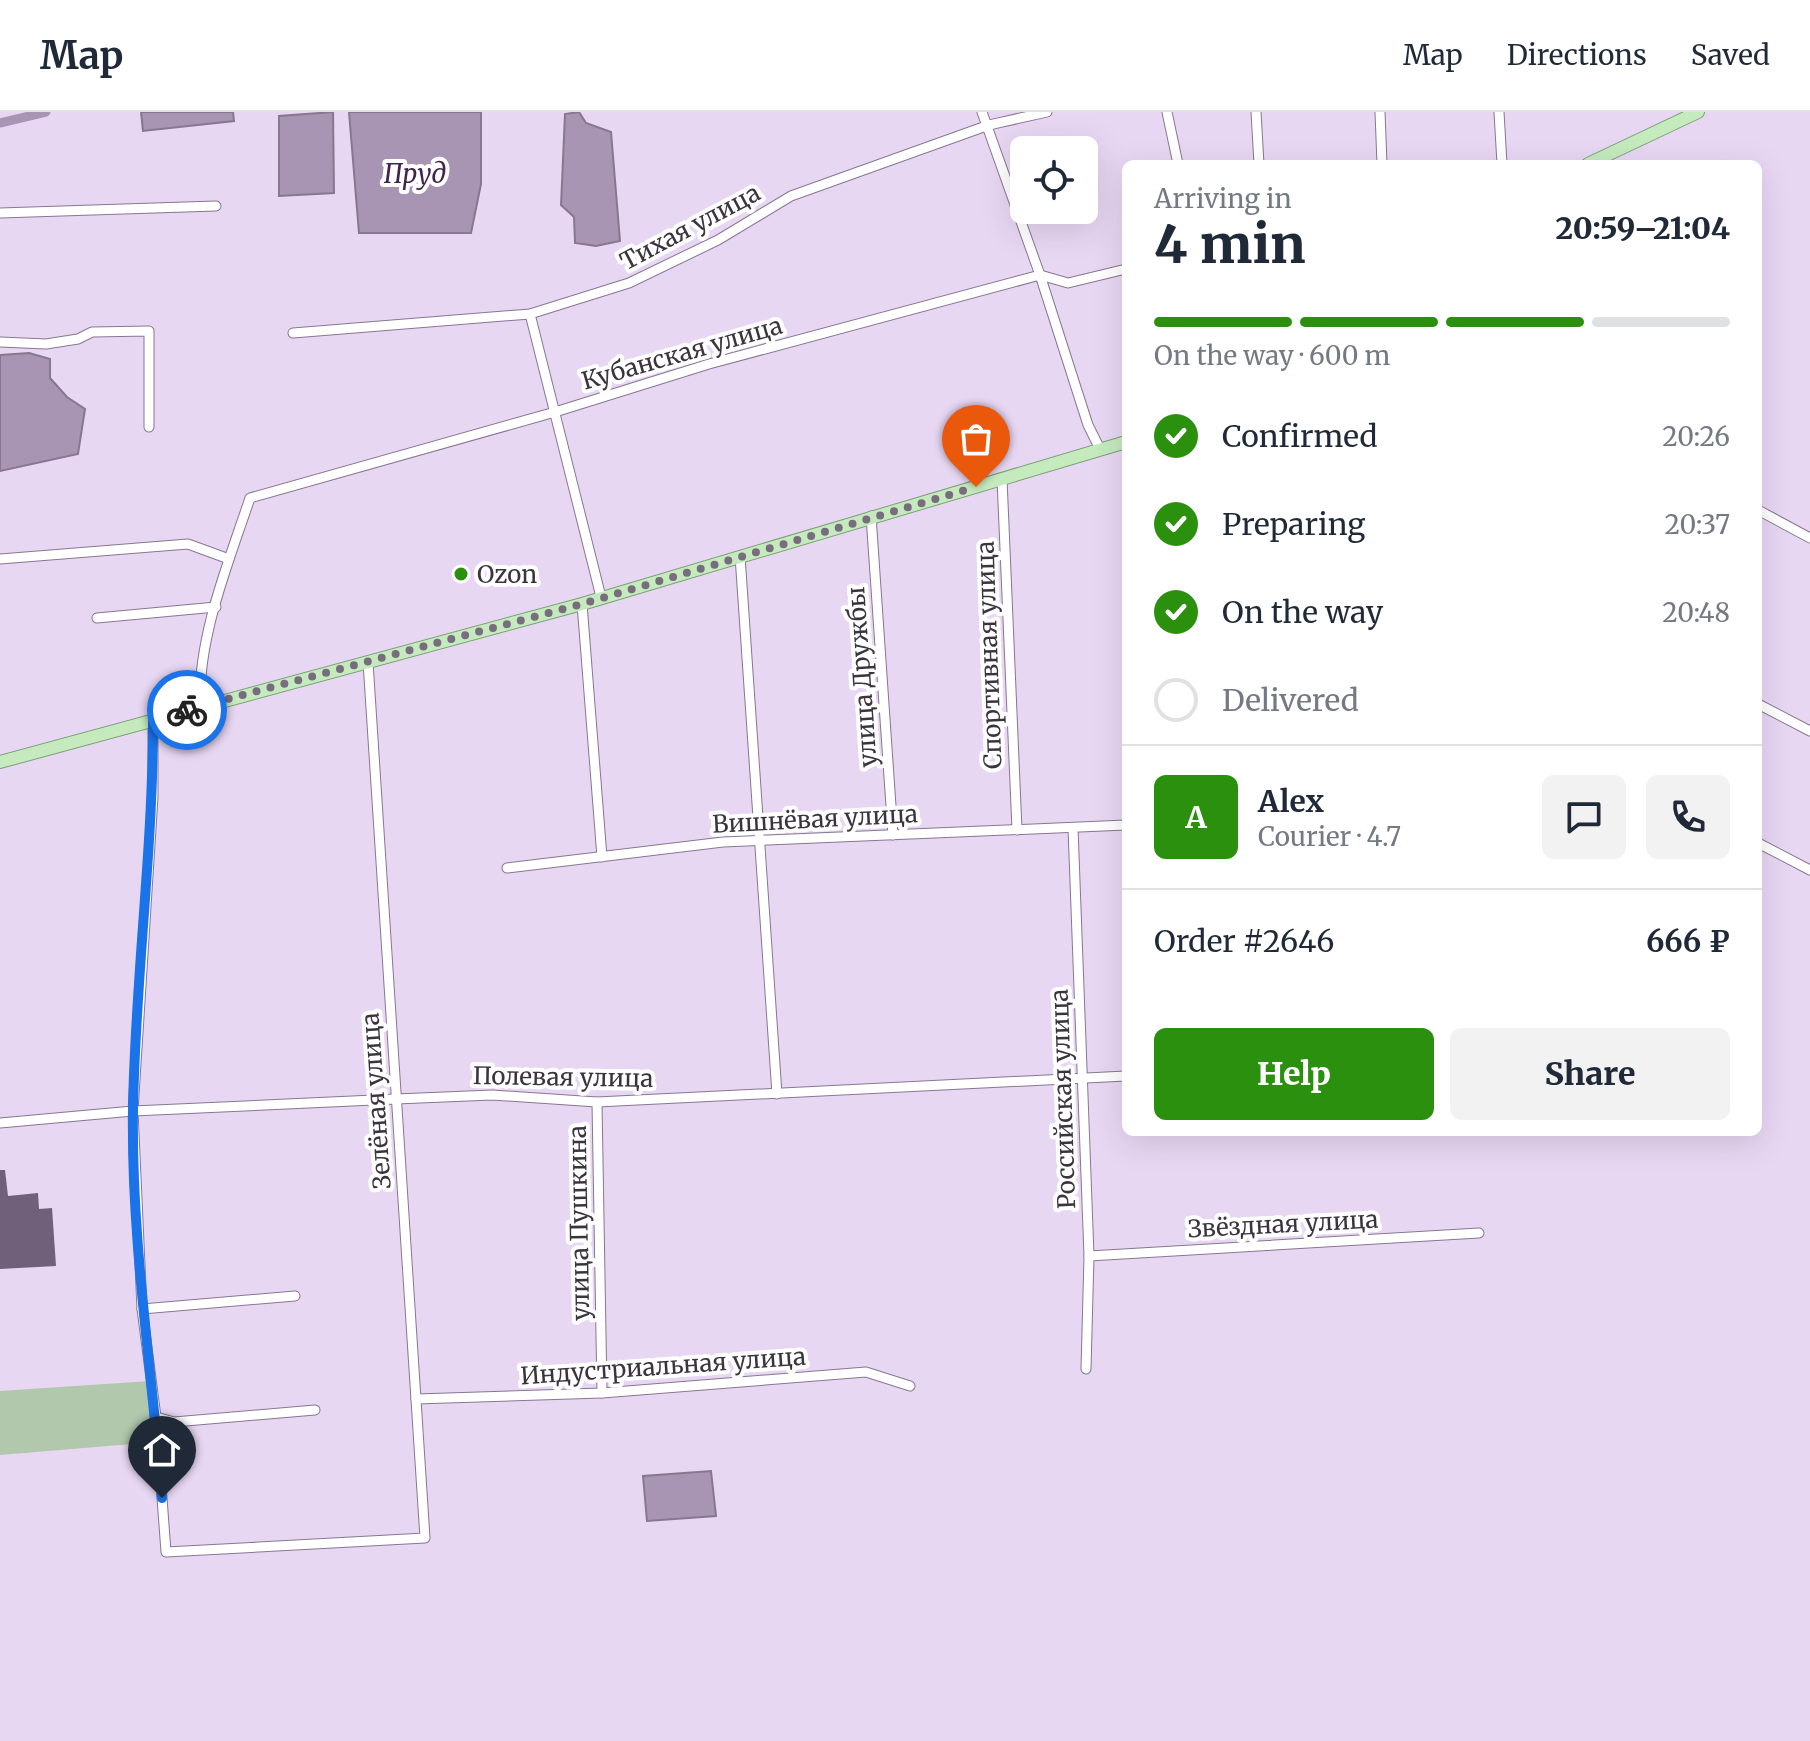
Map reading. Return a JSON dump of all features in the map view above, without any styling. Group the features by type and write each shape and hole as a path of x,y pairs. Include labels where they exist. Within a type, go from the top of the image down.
{"main road":[{"path":"1596,160 1698,112"},
{"path":"0,762 582,604 1122,443"}],"street":[{"path":"982,112 1040,275 1088,425 1100,449"},
{"name":"Тихая улица","path":"293,333 530,314 629,283 718,240 791,196 989,125 1047,112"},
{"path":"1167,112 1177,160"},
{"path":"1256,112 1259,160"},
{"path":"1380,112 1382,160"},
{"path":"1499,112 1502,160"},
{"path":"0,213 216,206"},
{"name":"Кубанская улица","path":"229,559 250,498 555,412 709,364 1040,275 1068,283 1122,270"},
{"path":"530,314 601,597"},
{"path":"0,342 46,344 78,339 92,332 149,331 149,427"},
{"name":"Спортивная улица","path":"1002,479 1017,830"},
{"path":"1762,512 1810,538"},
{"name":"улица Дружбы","path":"871,516 893,835"},
{"path":"0,559 188,544 229,559 199,671 200,706"},
{"path":"740,556 777,1094"},
{"path":"582,604 602,857"},
{"path":"97,618 216,607"},
{"name":"Зелёная улица","path":"156,1417 166,1552 425,1538 368,662"},
{"path":"1762,706 1810,731"},
{"path":"153,722 153,797 133,1111 142,1309 156,1417 174,1422 315,1410"},
{"name":"Вишнёвая улица","path":"507,868 761,840 1122,825"},
{"name":"Российская улица","path":"1073,828 1089,1256 1086,1369"},
{"path":"1762,845 1810,870"},
{"name":"Полевая улица","path":"0,1123 133,1111 492,1095 597,1102 1122,1076"},
{"name":"улица Пушкина","path":"597,1102 602,1393"},
{"name":"Звёздная улица","path":"1089,1256 1479,1233"},
{"path":"142,1309 295,1296"},
{"name":"Индустриальная улица","path":"416,1399 602,1393 866,1372 910,1386"}],"green space":[{"path":"150,1381 156,1442 0,1455 0,1391"}],"water":[{"path":"141,112 233,112 234,121 143,131"},
{"path":"333,112 334,193 279,196 279,116"},
{"name":"Пруд","path":"349,112 481,112 481,184 471,233 359,233"},
{"path":"579,112 586,123 611,132 620,241 596,246 575,243 574,217 561,205 565,114"},
{"path":"29,353 50,359 50,378 67,397 85,409 78,454 0,471 0,355"},
{"path":"711,1471 716,1516 647,1521 643,1476"}],"building":[{"path":"0,1170 5,1170 8,1196 38,1193 39,1209 52,1208 56,1266 0,1269"}],"waterway":[{"path":"0,123 46,112"}],"way so far":[{"path":"187,710 582,604 976,487"}],"place":[{"name":"Ozon","path":"461,574"}],"route":[{"path":"162,1498 156,1417 142,1309 133,1111 153,797 153,722 187,710"}]}
